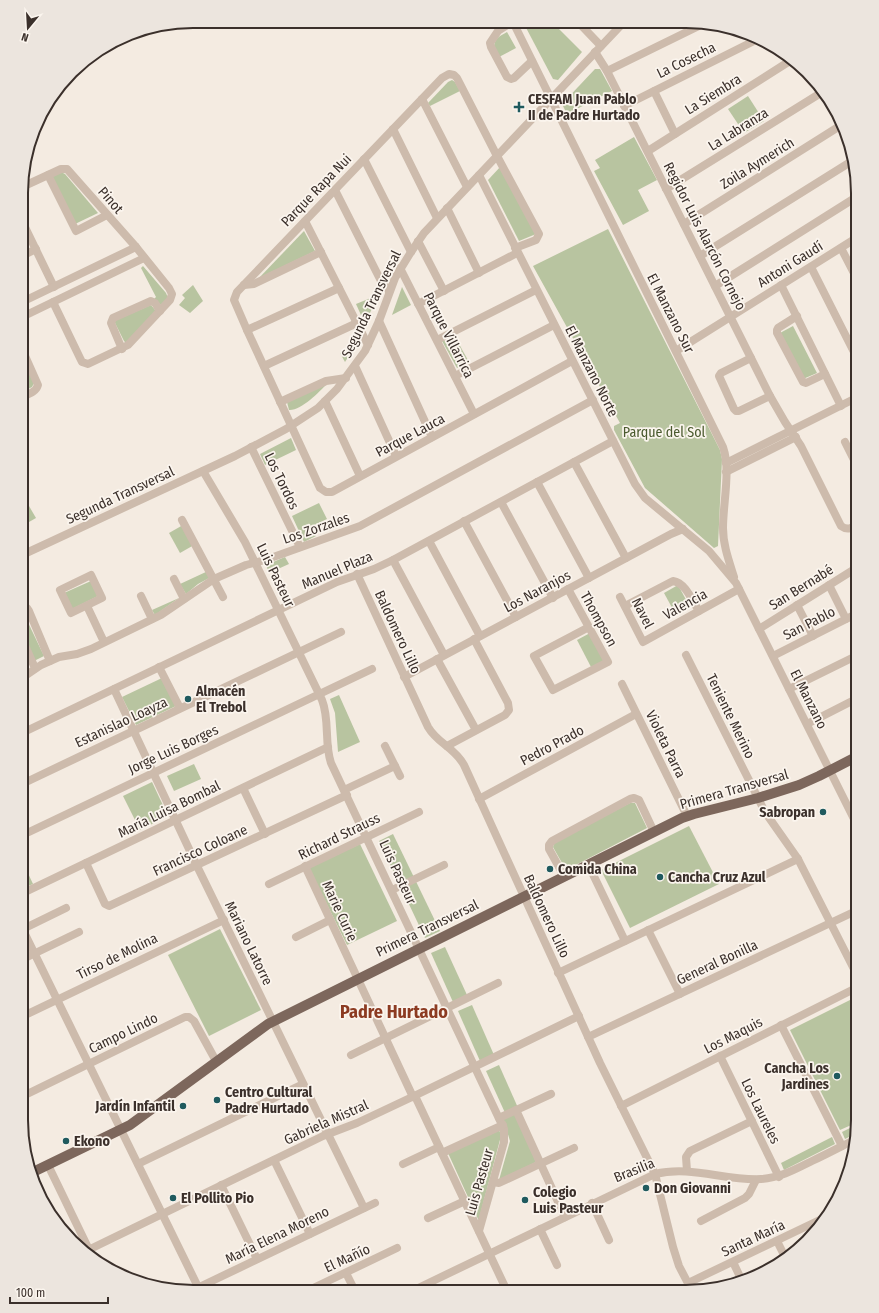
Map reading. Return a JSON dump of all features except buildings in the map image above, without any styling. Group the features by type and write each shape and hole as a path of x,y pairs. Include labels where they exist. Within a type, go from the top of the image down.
{"main road":[{"name":"Primera Transversal","path":"36,1171 135,1122 255,1032 273,1021 358,978 687,816 758,798 808,782 851,760"}],"street":[{"path":"503,28 498,31 491,40 491,47 508,77 511,79 514,78 532,61"},
{"name":"El Manzano Sur","path":"515,28 723,447 726,463 723,518 725,548"},
{"name":"Regidor Luis Alarcón Cornejo","path":"582,28 598,49 624,106 716,286 770,396 794,434 841,526 848,529 851,528"},
{"name":"Segunda Transversal","path":"28,552 203,471 251,447 291,426 325,401 346,378 368,345 379,321 389,291 400,268 418,241 437,218 618,28"},
{"path":"607,71 695,28"},
{"name":"La Cosecha","path":"624,106 752,42"},
{"name":"La Siembra","path":"648,151 788,62"},
{"name":"Parque Rapa Nui","path":"291,426 234,300 235,294 444,76 449,74 456,76 497,156"},
{"path":"654,91 675,134"},
{"name":"La Labranza","path":"666,189 819,94"},
{"path":"422,99 467,187"},
{"name":"Zoila Aymerich","path":"684,224 837,128"},
{"path":"393,129 437,218"},
{"path":"418,304 479,273 536,240 539,234 497,156"},
{"path":"364,159 411,252"},
{"path":"700,256 849,163"},
{"name":"Pinot","path":"48,175 61,169 67,169 136,247 171,291 172,297 160,312 128,345 91,363 82,362 53,302"},
{"path":"28,184 48,175 76,231 107,215"},
{"name":"El Manzano Norte","path":"479,175 516,251 640,492 645,498 714,556"},
{"path":"335,190 380,279 389,291"},
{"path":"716,286 851,200"},
{"path":"447,208 479,273"},
{"path":"305,221 368,345"},
{"path":"28,233 54,287"},
{"path":"418,241 444,291"},
{"name":"Antoni Gaudí","path":"676,351 851,242"},
{"path":"28,299 136,247"},
{"path":"841,248 851,267"},
{"path":"28,253 36,249"},
{"path":"244,285 254,284 321,252"},
{"path":"28,314 144,258"},
{"path":"811,266 851,346"},
{"name":"Parque Villarrica","path":"400,268 474,414"},
{"path":"73,278 79,289"},
{"path":"781,285 841,406"},
{"path":"247,330 339,288"},
{"path":"437,340 536,290"},
{"path":"122,349 111,323 113,318 151,301 155,303 160,312"},
{"path":"796,316 778,328 777,333 803,382 825,374"},
{"path":"379,321 432,437"},
{"path":"264,366 357,323"},
{"path":"455,376 554,325"},
{"path":"751,358 721,373 719,376 734,409 739,411 770,396"},
{"name":"Parque Lauca","path":"291,426 322,490 330,492 572,361"},
{"path":"355,366 396,456"},
{"path":"28,367 38,385 36,390 28,394"},
{"path":"280,402 326,381 346,378"},
{"name":"Los Zorzales","path":"28,673 50,660 84,652 166,612 214,579 246,565 360,526 593,400"},
{"path":"325,401 360,476"},
{"path":"726,472 851,401"},
{"path":"726,463 794,434"},
{"name":"Manuel Plaza","path":"28,730 337,582 374,569 393,560 613,441"},
{"path":"845,442 851,454"},
{"name":"Los Tordos","path":"251,447 300,547"},
{"path":"574,462 626,558"},
{"name":"Luis Pasteur","path":"203,471 245,542 319,694 325,710 330,759 501,1121 505,1138 478,1231 504,1285"},
{"path":"537,482 589,578"},
{"path":"501,502 553,598"},
{"path":"182,520 223,597"},
{"path":"464,521 516,617"},
{"name":"Los Naranjos","path":"404,677 683,529"},
{"path":"428,540 477,638 509,707 508,712 505,715 447,746"},
{"path":"714,556 725,548"},
{"name":"El Manzano","path":"725,548 738,586 851,812"},
{"name":"El Manzano","path":"714,556 738,586"},
{"path":"393,560 476,730"},
{"name":"San Bernabé","path":"759,629 851,571"},
{"name":"Baldomero Lillo","path":"357,574 430,731 461,760 578,1016 655,1174 672,1247 679,1266 689,1285"},
{"path":"91,575 102,598 87,606 71,613 60,590 91,575"},
{"path":"174,579 184,599"},
{"path":"625,606 673,581 678,582 683,586 699,611"},
{"path":"829,585 846,619"},
{"name":"Valencia","path":"643,642 699,611 738,586"},
{"name":"Thompson","path":"568,589 589,627 608,662 553,690 534,656 589,627"},
{"path":"141,596 152,619"},
{"name":"Navel","path":"620,597 643,642"},
{"path":"797,605 813,636"},
{"path":"87,606 104,642"},
{"path":"28,610 50,660"},
{"name":"San Pablo","path":"773,656 851,616"},
{"name":"Estanislao Loayza","path":"28,781 341,632"},
{"path":"28,652 35,668"},
{"name":"Teniente Merino","path":"686,655 770,821 790,846 798,859 851,964"},
{"path":"789,689 851,658"},
{"path":"160,667 180,708"},
{"name":"Jorge Luis Borges","path":"29,832 372,669"},
{"name":"Violeta Parra","path":"622,684 687,816"},
{"name":"Mariano Latorre","path":"114,689 197,866 364,1208"},
{"path":"806,724 851,702"},
{"name":"Pedro Prado","path":"479,799 636,714"},
{"path":"386,746 400,776"},
{"name":"María Luisa Bombal","path":"28,891 328,747"},
{"name":"Francisco Coloane","path":"86,863 105,904 109,906 265,834 395,766"},
{"path":"243,788 265,834"},
{"path":"564,876 549,849 549,845 552,841 630,799 636,798 639,800 654,832"},
{"name":"Richard Strauss","path":"269,884 419,812"},
{"path":"558,973 798,859"},
{"path":"588,864 625,941"},
{"path":"392,890 444,865"},
{"name":"Marie Curie","path":"305,866 385,1038 441,1150 478,1231"},
{"path":"28,925 66,908"},
{"name":"General Bonilla","path":"588,1037 851,913"},
{"name":"Tirso de Molina","path":"28,1014 224,920"},
{"path":"296,936 330,920"},
{"path":"648,930 680,994"},
{"path":"28,957 79,932"},
{"path":"28,940 138,1164 194,1285"},
{"path":"351,1055 498,983"},
{"name":"Los Maquis","path":"621,1106 851,991"},
{"name":"Gabriela Mistral","path":"90,1249 221,1185 328,1134 356,1123 414,1096 578,1016"},
{"name":"Campo Lindo","path":"28,1093 187,1017 194,1021 216,1061"},
{"path":"781,1026 842,1146"},
{"name":"Los Laureles","path":"720,1056 779,1177"},
{"path":"138,1164 303,1084"},
{"path":"403,1164 441,1150 501,1121 516,1110 551,1094"},
{"path":"516,1110 565,1217"},
{"path":"687,1171 686,1157 690,1152 752,1121"},
{"name":"Brasilia","path":"424,1285 592,1203 655,1174 667,1171 687,1171 756,1180 779,1177 850,1142"},
{"path":"493,1182 499,1183 574,1148"},
{"path":"274,1160 310,1234"},
{"path":"48,1165 84,1244"},
{"path":"702,1221 745,1198 749,1194 756,1180"},
{"path":"221,1185 257,1259"},
{"path":"428,1218 464,1201"},
{"name":"María Elena Moreno","path":"204,1285 375,1203"},
{"path":"592,1203 609,1240"},
{"name":"Santa María","path":"693,1285 732,1262 814,1224"},
{"path":"540,1229 557,1265"},
{"path":"777,1241 783,1254"},
{"name":"El Mañío","path":"320,1285 397,1248"},
{"path":"732,1262 739,1276"},
{"path":"346,1273 352,1285"}],"green space":[{"path":"526,28 558,28 582,52 558,80 553,79"},
{"path":"507,32 516,48 499,57 494,46 495,41"},
{"path":"595,69 600,69 612,91 567,114 562,104"},
{"path":"452,80 455,82 460,91 430,106 428,103 448,82"},
{"path":"748,96 764,121 744,133 728,109"},
{"path":"634,137 657,180 638,190 649,211 623,225 594,171 600,168 595,160"},
{"path":"501,166 536,234 519,241 488,180"},
{"path":"61,172 65,174 98,213 75,224 51,176"},
{"name":"Parque del Sol","path":"608,229 720,450 722,459 718,546 714,548 645,488 614,430 614,426 620,423 533,266"},
{"path":"304,231 315,251 259,278"},
{"path":"143,266 166,293 168,298 161,305 154,299 156,297 141,268"},
{"path":"193,285 203,301 190,313 179,305 185,298 182,295"},
{"path":"402,287 411,305 392,315"},
{"path":"378,295 365,324 356,304"},
{"path":"151,305 156,311 126,343 114,321"},
{"path":"793,326 817,373 803,379 780,333"},
{"path":"454,335 469,362 457,368 442,341"},
{"path":"355,346 345,362 340,353"},
{"path":"28,370 34,383 32,387 28,389"},
{"path":"327,384 304,404 289,410 287,402"},
{"path":"291,438 296,450 265,465 260,454"},
{"path":"319,503 327,519 312,526 316,536 304,542 292,516"},
{"path":"28,504 36,518 28,523"},
{"path":"183,525 194,545 180,553 169,533"},
{"path":"285,557 289,564 269,573 266,565"},
{"path":"208,571 211,577 198,584 186,594 180,584"},
{"path":"91,581 98,596 72,609 64,593"},
{"path":"678,585 690,607 676,615 664,593"},
{"path":"179,598 155,615 152,610"},
{"path":"28,622 44,656 34,661 28,648"},
{"path":"590,633 605,660 591,667 577,640"},
{"path":"162,678 176,706 136,725 122,697"},
{"path":"339,695 360,742 338,752 335,713 330,699"},
{"path":"194,764 201,779 174,791 167,776"},
{"path":"152,782 168,816 140,830 123,796"},
{"path":"630,803 635,803 647,828 566,870 553,847 555,842"},
{"name":"Cancha Cruz Azul","path":"689,826 719,884 630,928 601,870"},
{"path":"393,834 440,931 425,938 379,841"},
{"path":"360,844 397,921 347,945 309,868"},
{"path":"28,873 33,884 28,886"},
{"path":"220,929 261,1010 209,1036 168,955"},
{"path":"445,947 467,995 453,1002 431,953"},
{"name":"Cancha Los Jardines","path":"851,1000 851,1125 840,1130 790,1030"},
{"path":"472,1005 494,1055 480,1061 458,1011"},
{"path":"499,1065 519,1110 506,1115 486,1071"},
{"path":"514,1113 536,1162 499,1180 510,1141 503,1118"},
{"path":"851,1128 851,1136 845,1139 842,1132"},
{"path":"499,1129 501,1136 478,1219 448,1153"},
{"path":"832,1137 835,1144 784,1170 781,1163"}],"place":[{"name":"CESFAM Juan Pablo II de Padre Hurtado","path":"519,107"},
{"name":"Almacén El Trebol","path":"188,699"},
{"name":"Sabropan","path":"823,812"},
{"name":"Comida China","path":"550,869"},
{"name":"Cancha Cruz Azul","path":"660,877"},
{"name":"Cancha Los Jardines","path":"837,1076"},
{"name":"Centro Cultural Padre Hurtado","path":"217,1100"},
{"name":"Jardín Infantil","path":"183,1106"},
{"name":"Ekono","path":"66,1141"},
{"name":"Don Giovanni","path":"646,1188"},
{"name":"El Pollito Pio","path":"173,1198"},
{"name":"Colegio Luis Pasteur","path":"525,1200"}],"district":[{"name":"Padre Hurtado","path":"394,1012"}]}
